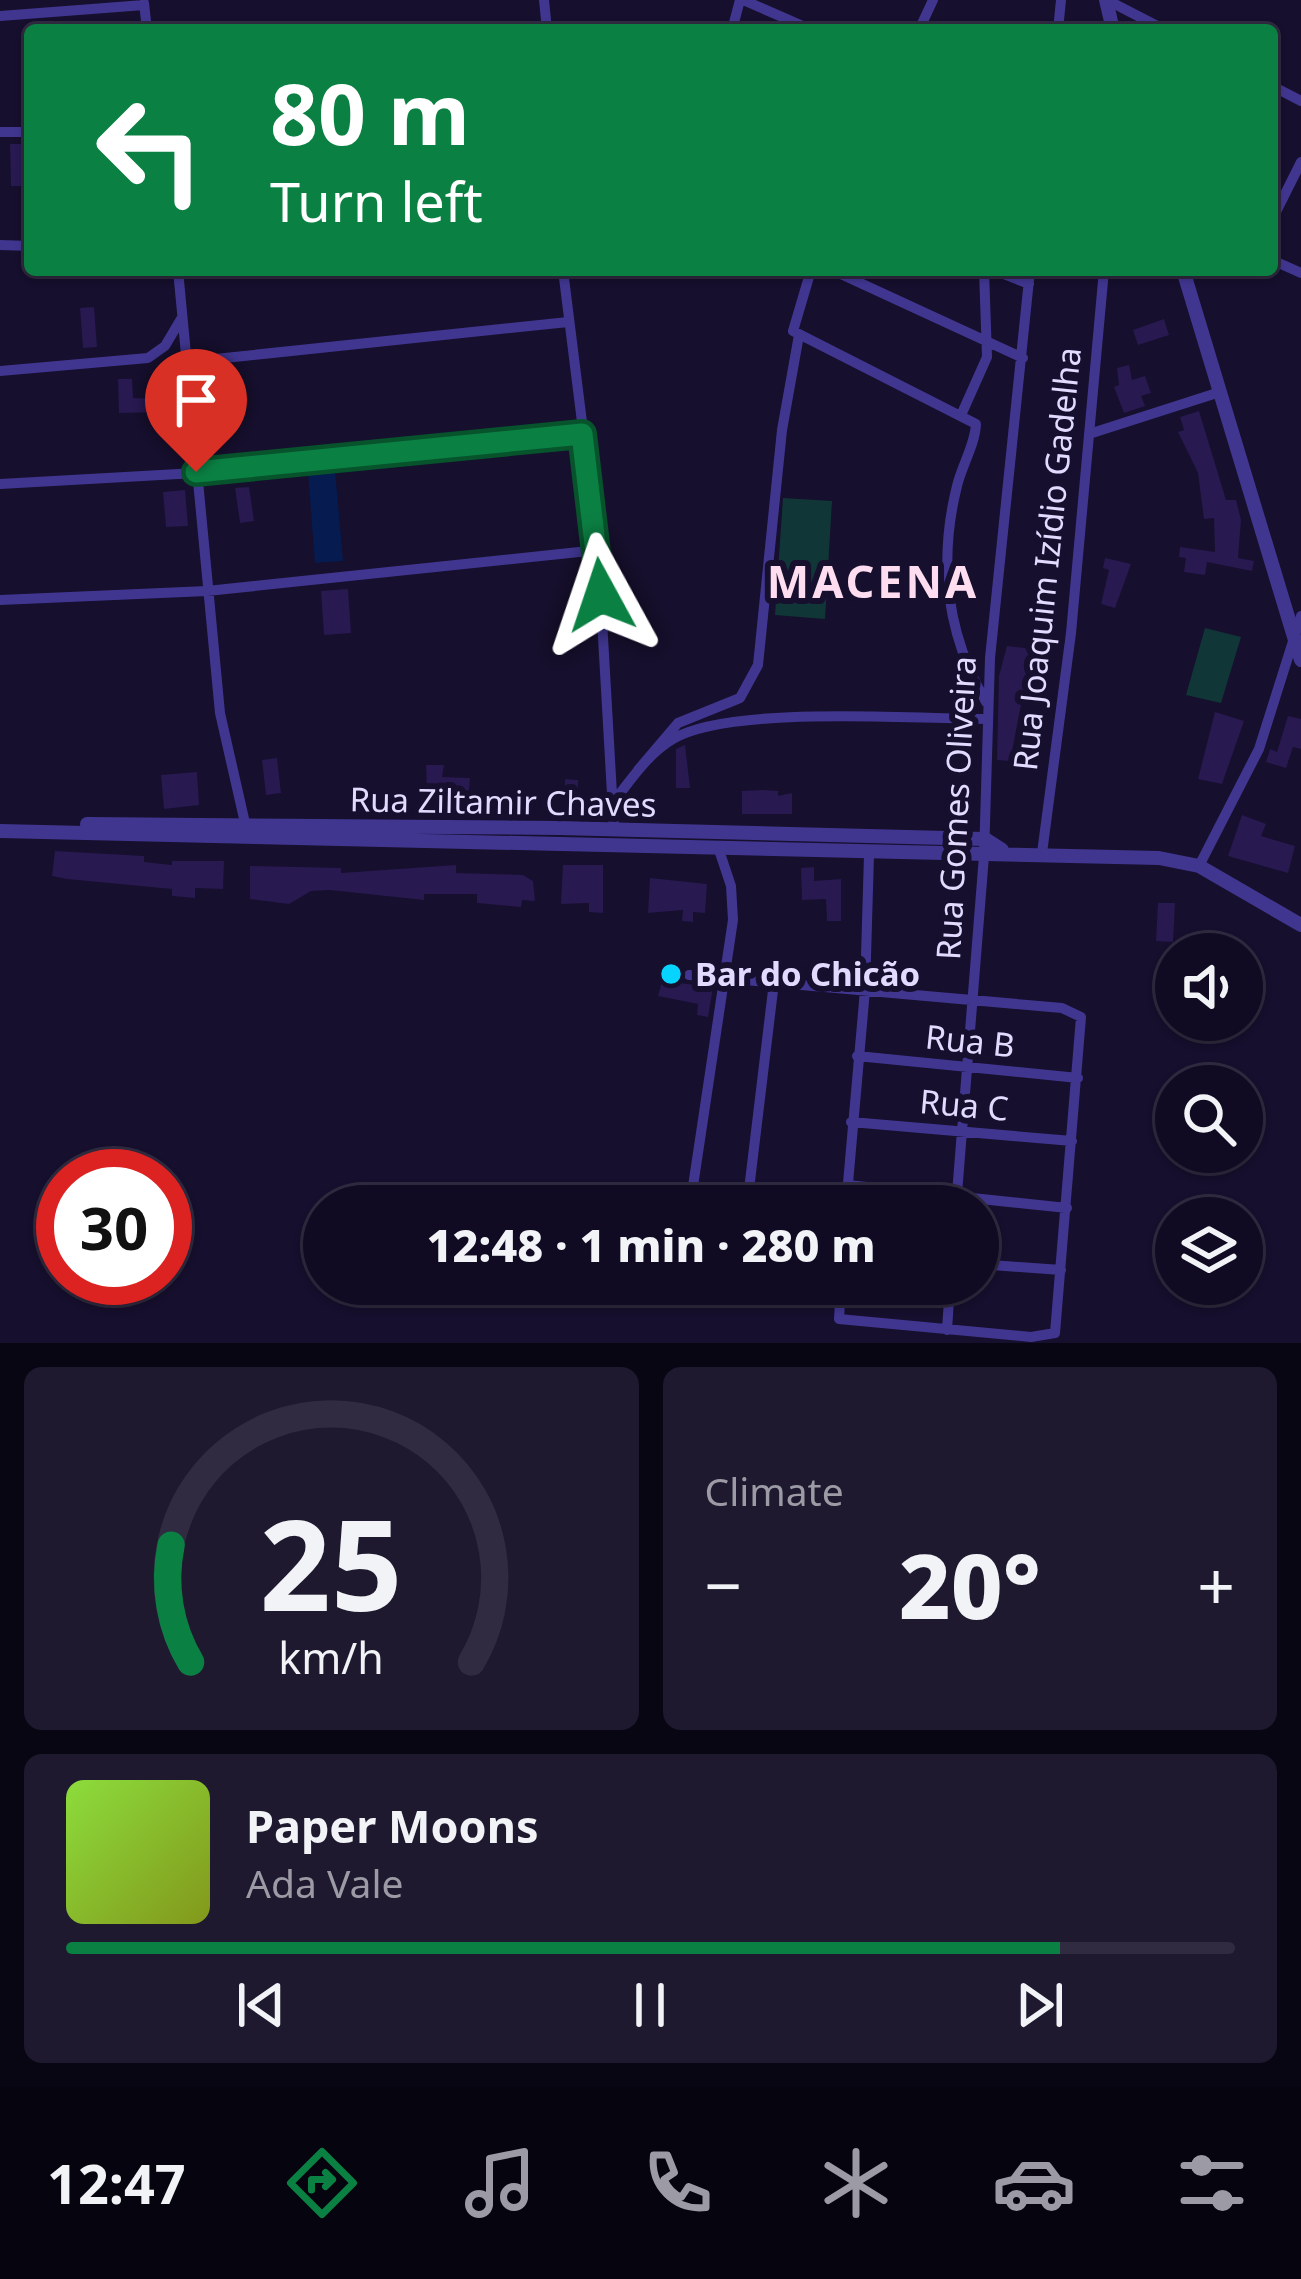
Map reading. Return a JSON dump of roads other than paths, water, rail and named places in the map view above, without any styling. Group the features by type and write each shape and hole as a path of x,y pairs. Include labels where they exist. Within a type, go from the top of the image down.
{"street":[{"path":"742,0 798,24"},
{"path":"1107,0 1153,24"},
{"path":"0,16 144,3"},
{"path":"1278,212 1296,186 1301,162"},
{"path":"179,276 222,733 245,824"},
{"path":"563,276 598,550 614,829"},
{"path":"638,770 690,731 761,720 988,713 954,638 948,578 949,525 977,427 962,413 799,335 792,324 809,276"},
{"path":"845,276 1023,358"},
{"path":"962,413 981,375 986,340 984,276"},
{"path":"1009,276 1029,284"},
{"name":"Rua Gomes Oliveira","path":"957,1185 984,856 988,713 1030,276"},
{"name":"Rua Joaquim Izídio Gadelha","path":"1042,853 1103,276"},
{"path":"1185,276 1301,661"},
{"path":"0,371 148,358 166,346 183,316"},
{"path":"186,362 568,322"},
{"path":"615,800 678,722 740,698 758,665 782,430 799,335"},
{"path":"1089,434 1220,392"},
{"path":"0,484 196,472 582,434"},
{"path":"0,600 207,590 598,550"},
{"path":"1198,866 1259,749 1301,616"},
{"name":"Rua Ziltamir Chaves","path":"0,828 245,824 560,845 869,855 984,856 1002,850 1159,858 1198,866 1301,925"},
{"name":"Rua Ziltamir Chaves","path":"0,828 614,829 985,839 1002,850"},
{"path":"560,828 560,845"},
{"path":"693,1185 720,979 733,920 731,886 719,850"},
{"path":"848,1185 865,990 869,855"},
{"path":"689,975 1062,1008 1082,1017 1055,1333 1030,1337 839,1319 840,1305"},
{"path":"750,1185 774,982"},
{"name":"Rua B","path":"857,1056 1078,1078"},
{"name":"Rua C","path":"851,1122 1072,1141"},
{"path":"999,1204 1067,1208"},
{"path":"999,1266 1061,1270"},
{"path":"947,1330 949,1305"}],"water":[{"path":"335,470 343,561 315,563 308,472"}],"place":[{"name":"Bar do Chicão","path":"671,974"}],"district":[{"name":"MACENA","path":"873,582"}]}
